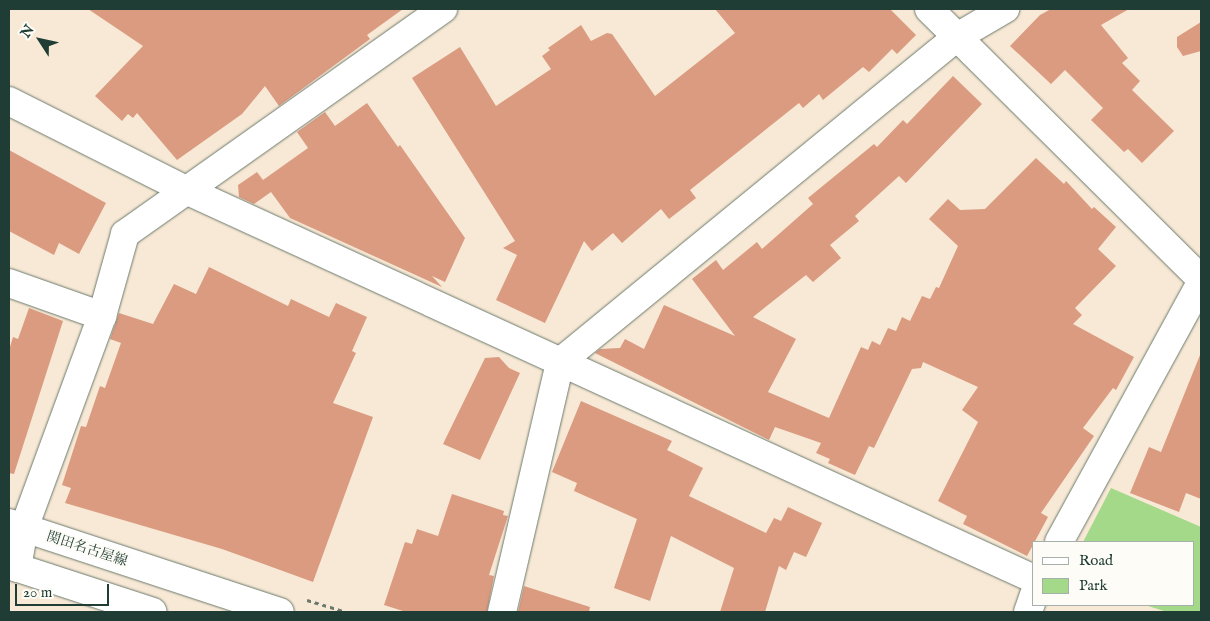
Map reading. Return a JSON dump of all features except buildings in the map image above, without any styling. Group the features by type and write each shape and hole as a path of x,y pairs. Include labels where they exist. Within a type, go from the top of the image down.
{"street":[{"path":"153,612 13,566 17,526 102,316 125,234 442,9"},
{"path":"929,9 1201,279"},
{"path":"502,612 560,362 957,37 1005,9"},
{"path":"9,101 188,191 1032,578"},
{"path":"9,283 102,316"},
{"path":"1061,541 1201,283"},
{"name":"関田名古屋線","path":"17,526 290,605"}],"path":[{"path":"290,605 347,612"}],"green space":[{"path":"1111,488 1201,527 1201,612 1167,612 1148,606 1195,606 1195,541 1084,541"}]}
